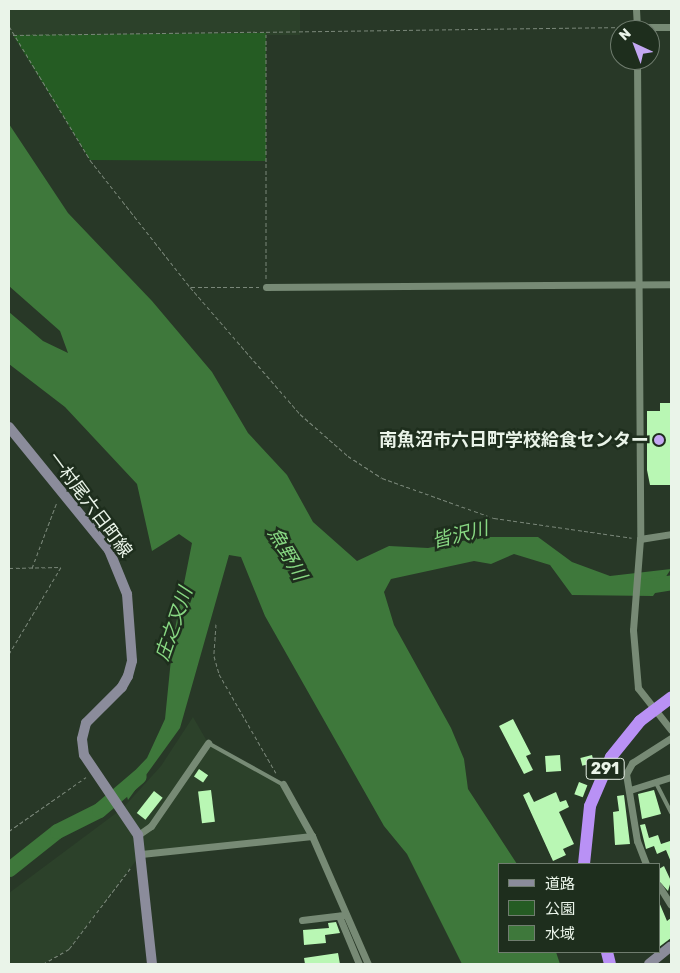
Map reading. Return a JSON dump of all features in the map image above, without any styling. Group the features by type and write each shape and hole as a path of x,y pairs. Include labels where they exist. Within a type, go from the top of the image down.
{"highway":[{"name":"291","path":"584,863 590,806 601,778 625,737 656,708 671,698"}],"main road":[{"name":"一村尾六日町線","path":"9,427 109,550 127,594 132,661 128,676 122,688 86,723 82,739 84,755 123,808 138,835 152,964"},
{"path":"649,964 671,946"}],"street":[{"path":"637,70 640,284 640,539 634,608 638,688 656,708 671,730"},
{"path":"266,287 671,284"},
{"path":"640,539 671,534"},
{"path":"646,863 637,841 626,774 632,763 671,738"},
{"path":"138,835 151,826 208,743"},
{"path":"630,790 671,777"},
{"path":"283,784 312,836 368,964"},
{"path":"141,854 312,836"},
{"path":"660,888 671,905"},
{"path":"302,920 348,915"},
{"path":"340,916 358,964"}],"lane":[{"path":"208,743 283,784"},
{"path":"656,783 671,812"}],"path":[{"path":"9,26 90,160 190,288 300,414 382,478 494,518 640,539"},
{"path":"13,35 610,28"},
{"path":"190,288 266,287 266,33"},
{"path":"31,568 62,490"},
{"path":"9,568 61,567 9,654"},
{"path":"216,624 214,656 219,674 283,784"},
{"path":"9,831 96,773"},
{"path":"43,964 69,949 141,854"}],"shaded area":[{"path":"9,9 300,9 300,35 9,35"},
{"path":"193,717 208,743 283,784 312,836 141,854 69,949 43,964 9,964 9,893 123,808 161,766"}],"green space":[{"path":"266,33 266,161 90,160 13,35"}],"water":[{"name":"魚野川","path":"9,124 68,213 152,301 212,372 248,433 287,475 313,522 357,561 389,546 428,548 482,537 538,537 572,562 610,576 671,569 653,596 572,595 550,565 514,554 491,564 474,561 391,579 384,592 394,625 451,728 464,759 468,789 516,863 498,863 498,953 556,953 560,964 462,964 407,854 384,826 265,616 241,557 229,555 180,728 128,800 123,783 147,758 165,719 173,639 192,543 179,534 152,551 137,484 65,407 9,364 9,312 43,341 68,353 60,331 9,286"}],"building":[{"name":"南魚沼市六日町学校給食センター","path":"660,403 671,403 671,485 650,485 647,470 647,411 660,411"},
{"path":"513,719 531,754 526,756 533,770 524,774 499,726"},
{"path":"560,755 561,771 546,772 545,756"},
{"path":"592,755 594,763 582,766 580,758"},
{"path":"199,769 208,775 203,783 194,776"},
{"path":"579,782 587,785 583,797 574,794"},
{"path":"211,790 215,822 202,823 198,792"},
{"path":"654,790 661,814 642,819 638,794"},
{"path":"154,791 163,798 145,820 137,813"},
{"path":"529,792 534,802 556,792 560,802 566,800 569,807 559,812 574,844 563,849 566,855 553,861 523,795"},
{"path":"624,795 630,844 615,845 613,812 619,811 617,796"},
{"path":"645,824 649,838 658,835 661,844 670,841 671,862 666,850 657,854 654,846 646,849 640,825"},
{"path":"664,866 671,881 668,891 660,882 660,868"},
{"path":"660,904 667,921 671,918 671,938 660,946"},
{"path":"336,922 340,933 325,935 326,943 304,945 303,930 329,928 328,923"},
{"path":"338,953 340,964 305,964 304,958"}],"waterway":[{"name":"皆沢川","path":"641,587 671,582"},
{"name":"庄之又川","path":"9,869 57,831 99,810 139,776"}],"place":[{"name":"南魚沼市六日町学校給食センター","path":"659,440"}]}
